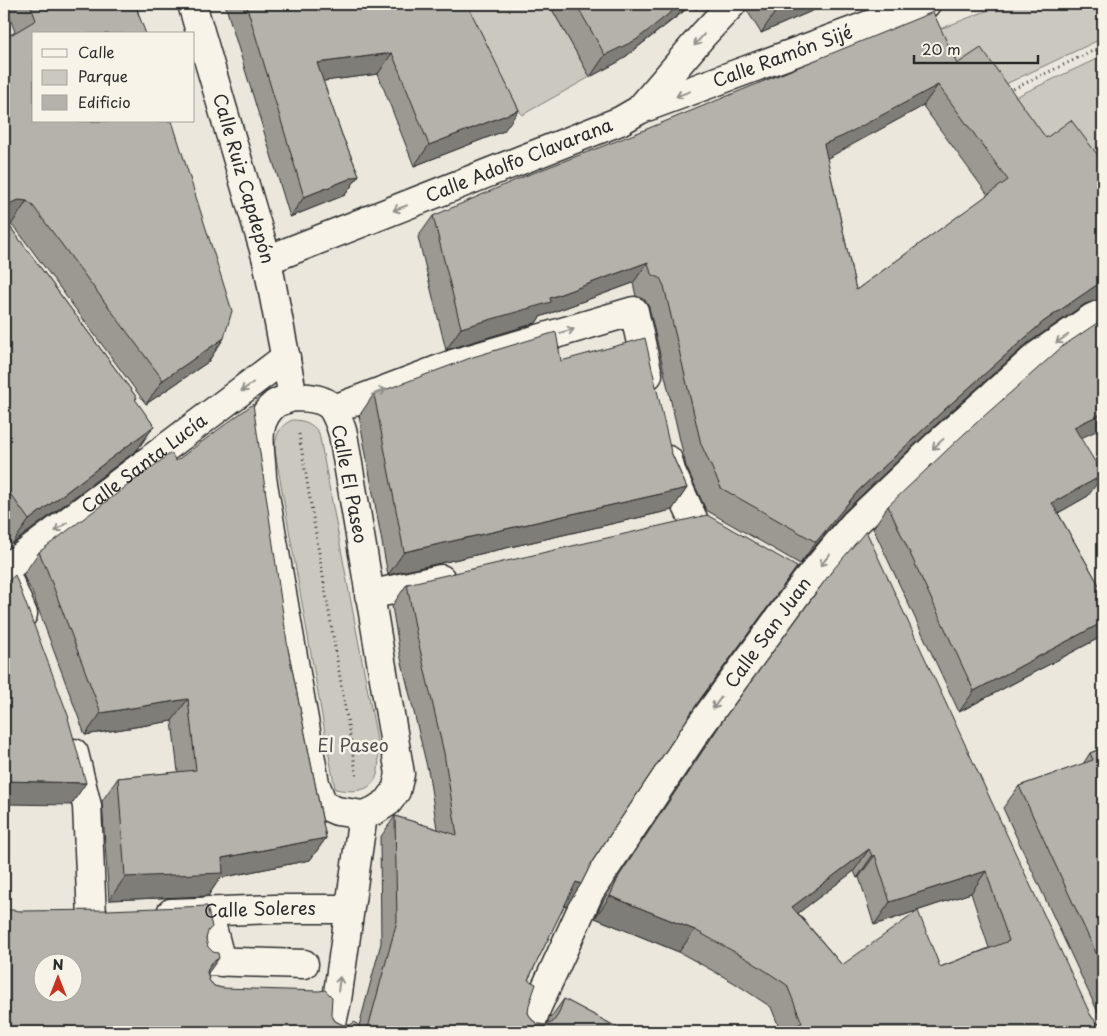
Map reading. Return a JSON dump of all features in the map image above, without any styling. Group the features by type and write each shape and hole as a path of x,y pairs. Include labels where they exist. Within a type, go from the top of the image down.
{"street":[{"name":"Calle Ruiz Capdepón","path":"192,4 267,260 293,397"},
{"name":"Calle Adolfo Clavarana","path":"267,260 620,121 639,110 732,4"},
{"name":"Calle Ramón Sijé","path":"639,110 926,4"},
{"path":"334,409 452,364 634,311 653,396"},
{"name":"Calle San Juan","path":"528,1032 537,1007 590,891 698,729 804,584 854,524 939,443 1038,355 1092,318 1103,313"},
{"name":"Calle Santa Lucía","path":"4,570 286,357"},
{"path":"293,397 275,404 264,418 258,435 264,488 315,783 323,805 337,811 363,815 338,1000 330,1032"},
{"name":"Calle El Paseo","path":"293,397 305,397 323,402 334,409 344,434 369,596 400,774 396,791 388,802 363,815"},
{"path":"144,428 162,452"},
{"path":"662,434 671,471 694,521 720,536"},
{"path":"665,528 694,521"},
{"path":"854,524 866,552"},
{"path":"4,570 30,633"},
{"path":"779,570 804,584"},
{"path":"369,596 465,574"},
{"path":"63,917 107,916 87,806 66,727"},
{"name":"Calle Soleres","path":"149,914 275,909 349,909"},
{"path":"208,911 214,961 304,964"}],"path":[{"path":"1006,92 1103,46"},
{"path":"298,430 357,781"},
{"path":"296,469 312,466"},
{"path":"342,735 358,732"}],"green space":[{"path":"462,4 549,4 590,77 522,115"},
{"path":"1004,4 1103,4 1103,38 989,92 943,78 927,34"},
{"path":"1103,56 1103,194 1031,151 1000,104"},
{"name":"El Paseo","path":"292,420 307,423 319,433 377,743 378,767 376,777 372,784 364,789 352,791 335,789 275,451 276,441 281,428"}],"building":[{"path":"30,4 136,4 145,32 32,32 32,122 172,122 232,311 224,338 163,380 33,206 27,201 19,200 11,203 5,216 8,224 137,398 135,399 154,426 29,520 4,485 4,39 36,20"},
{"path":"246,4 467,4 519,110 429,145 392,53 317,63 342,135 359,175 304,197"},
{"path":"576,4 681,4 636,40 605,55"},
{"path":"772,4 794,4 776,11"},
{"path":"933,12 957,64 981,48 1046,138 1071,120 1103,162 1103,281 1043,322 944,410 858,491 816,542 721,488 701,444 664,286 660,278 651,274 648,262 550,298 551,302 461,328 433,216 525,176 637,133","holes":["938,85 1008,180 856,290 824,144 843,136"]},
{"path":"1103,319 1103,413 1074,427 1103,475 1052,503 1103,592 1103,622 974,691 888,506 965,433 1063,346"},
{"path":"556,332 561,361 645,338 671,452 687,488 404,552 374,394 473,357"},
{"path":"253,404 288,649 326,838 222,858 223,873 125,877 118,778 196,770 188,699 101,713 39,552 171,453 176,461"},
{"path":"707,515 797,567 701,698 593,860 581,884 576,882 528,980 536,984 528,1013 532,1020 538,1024 546,1025 553,1022 564,999 626,1032 367,1032 397,921 395,816 457,835 444,753 407,584"},
{"path":"866,531 1091,1016 1097,1023 1103,1025 1103,1032 780,1032 802,1023 787,985 749,960 695,930 610,896 619,876 726,716 832,571","holes":["869,849 872,856 875,855 890,902 986,871 1009,941 940,967 918,911 842,965 792,907"]},
{"path":"15,575 69,718 86,783 4,781 4,585"},
{"path":"1103,748 1103,968 1019,786 1093,760 1090,753"},
{"path":"207,906 212,927 208,931 206,939 208,947 213,952 218,953 219,958 210,964 207,972 209,980 214,986 222,988 325,990 332,997 331,1014 335,1021 343,1025 350,1025 355,1022 365,1032 4,1032 4,910"}]}
